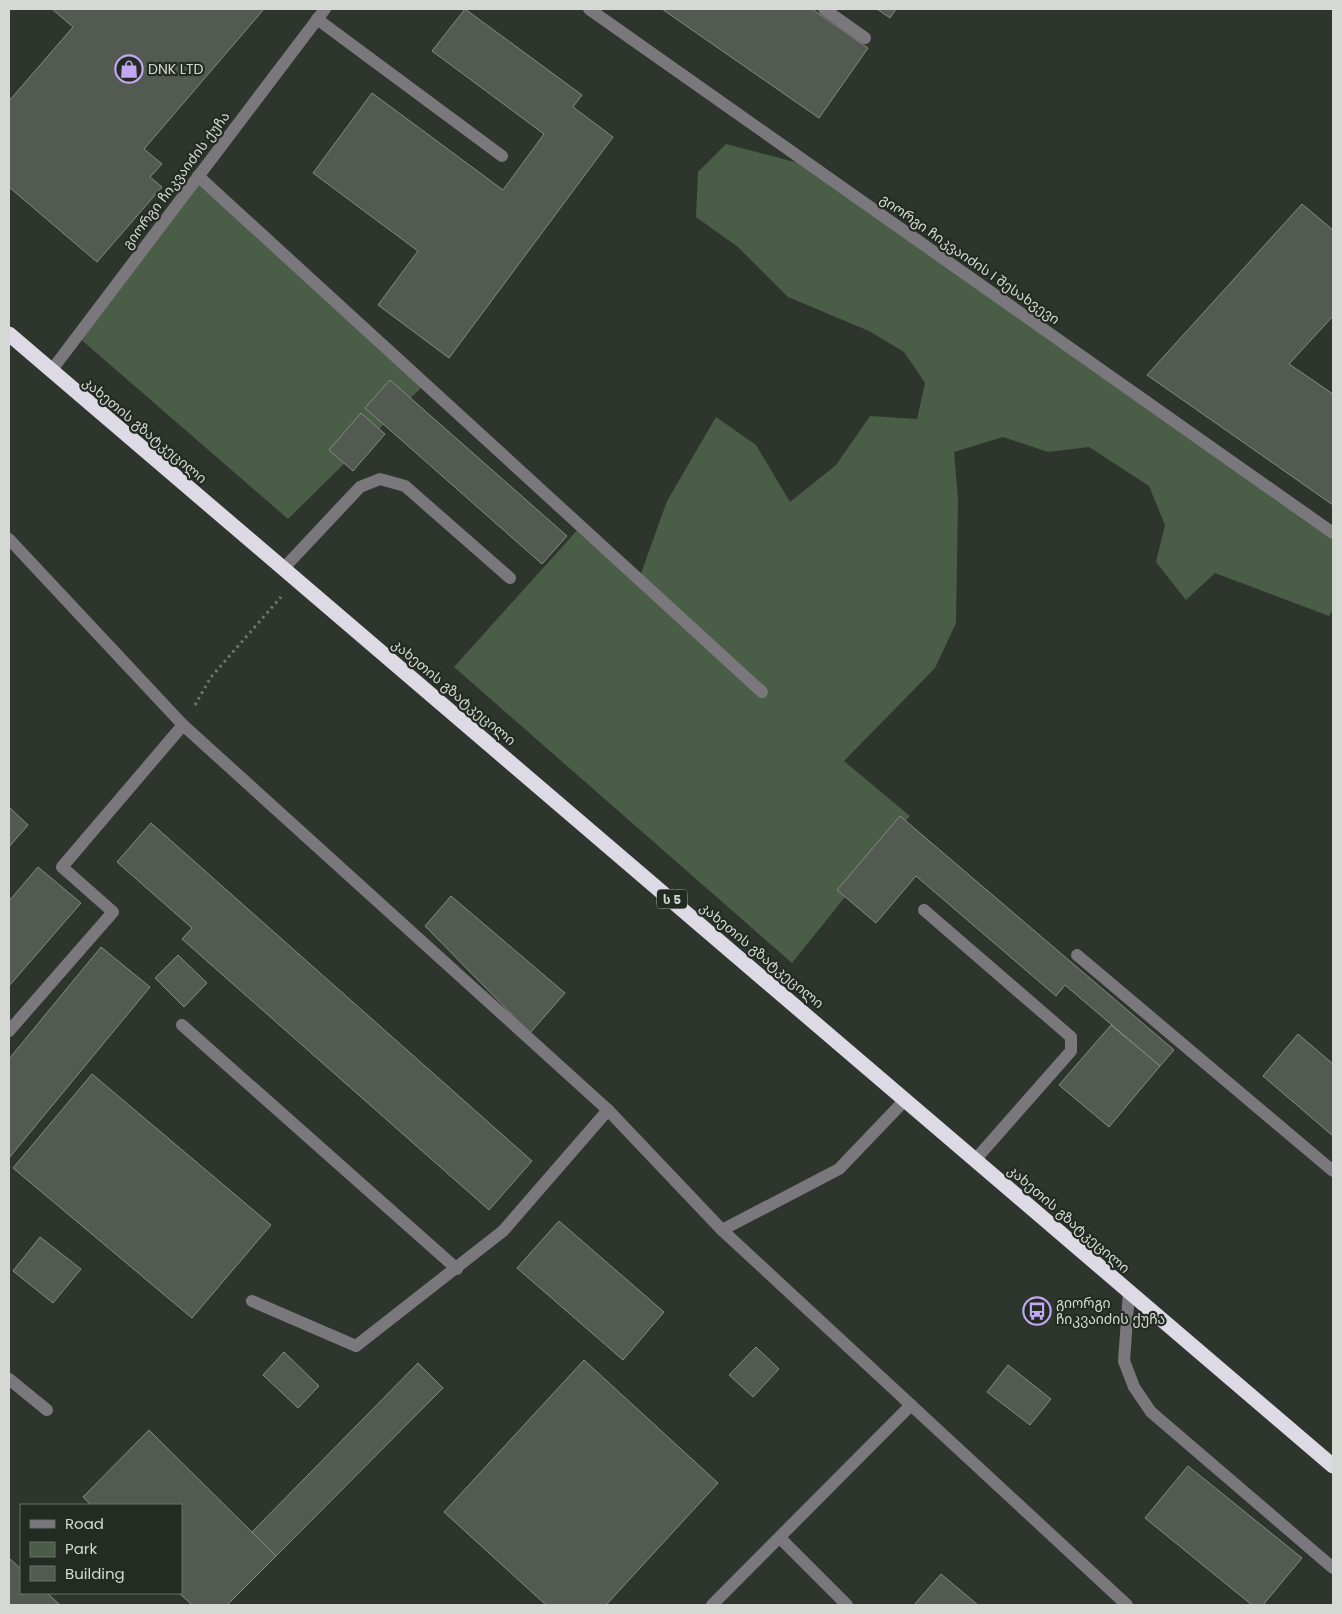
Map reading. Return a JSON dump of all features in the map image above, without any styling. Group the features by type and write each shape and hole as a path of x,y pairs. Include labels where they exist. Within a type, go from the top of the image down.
{"highway":[{"name":"კახეთის გზატკეცილი","path":"9,334 1333,1465"}],"street":[{"name":"გიორგი ჩიკვაიძის I შესახვევი","path":"589,9 1333,533"},
{"path":"824,9 865,38"},
{"path":"321,14 502,156"},
{"name":"გიორგი ჩიკვაიძის ქუჩა","path":"51,371 321,14"},
{"path":"198,176 762,692"},
{"path":"283,569 360,487 380,479 405,486 510,578"},
{"path":"9,539 183,725 608,1110 722,1230 1127,1605"},
{"path":"9,1031 114,912 62,867 183,725"},
{"path":"924,910 1072,1037 1071,1051 975,1160"},
{"path":"1077,955 1333,1171"},
{"path":"182,1025 457,1269"},
{"path":"722,1230 839,1169 905,1100"},
{"path":"252,1301 356,1346 503,1232 608,1110"},
{"path":"1129,1292 1124,1361 1134,1387 1151,1412 1333,1568"},
{"path":"9,1379 47,1410"},
{"path":"712,1605 911,1405"},
{"path":"780,1538 847,1605"}],"path":[{"path":"183,725 211,677 296,579"}],"green space":[{"path":"726,144 814,167 1333,533 1333,610 1329,616 1215,573 1186,600 1156,562 1165,525 1149,486 1089,447 1048,452 1003,437 954,452 958,499 956,623 935,668 844,761 910,816 792,963 454,667 581,526 639,579 667,501 716,417 756,445 790,502 836,465 870,416 917,419 925,383 904,352 869,331 788,297 738,247 696,217 698,172"},
{"path":"198,176 426,383 288,519 77,336"}],"building":[{"path":"52,9 264,9 144,149 162,164 150,177 162,187 97,262 9,187 9,101 73,27"},
{"path":"465,9 582,95 573,107 613,137 449,358 378,305 418,251 313,173 372,93 503,190 544,134 432,51"},
{"path":"662,9 812,9 868,48 819,118"},
{"path":"877,9 896,9 890,18"},
{"path":"1302,204 1333,230 1333,316 1289,364 1333,394 1333,505 1147,375"},
{"path":"390,380 567,536 542,564 365,408"},
{"path":"361,413 385,434 353,471 329,450"},
{"path":"9,807 28,825 9,847"},
{"path":"900,816 1174,1050 1160,1066 1065,985 1056,996 916,876 876,923 837,890"},
{"path":"151,823 532,1161 489,1210 182,939 192,928 117,862"},
{"path":"38,867 81,903 9,986 9,901"},
{"path":"451,896 565,993 530,1033 425,926"},
{"path":"101,947 150,987 9,1158 9,1059"},
{"path":"178,955 207,983 184,1007 155,978"},
{"path":"1111,1025 1160,1066 1109,1127 1059,1085"},
{"path":"1298,1034 1333,1064 1333,1136 1263,1076"},
{"path":"92,1074 271,1225 192,1318 13,1168"},
{"path":"559,1221 664,1312 623,1360 517,1268"},
{"path":"40,1237 81,1269 53,1303 13,1271"},
{"path":"756,1347 779,1369 753,1397 729,1375"},
{"path":"284,1352 319,1386 298,1408 263,1375"},
{"path":"584,1360 718,1483 606,1605 546,1605 444,1512"},
{"path":"418,1363 443,1388 276,1556 252,1532"},
{"path":"1008,1365 1051,1399 1030,1425 987,1392"},
{"path":"149,1430 276,1556 227,1605 192,1605 180,1594 182,1594 182,1504 90,1504 83,1497"},
{"path":"1188,1466 1302,1558 1263,1605 1252,1605 1145,1518"},
{"path":"9,1558 20,1568 20,1594 48,1594 60,1605 9,1605"},
{"path":"941,1574 978,1605 914,1605"}],"place":[{"name":"DNK LTD","path":"129,69"},
{"name":"გიორგი ჩიკვაიძის ქუჩა","path":"1037,1311"}]}
